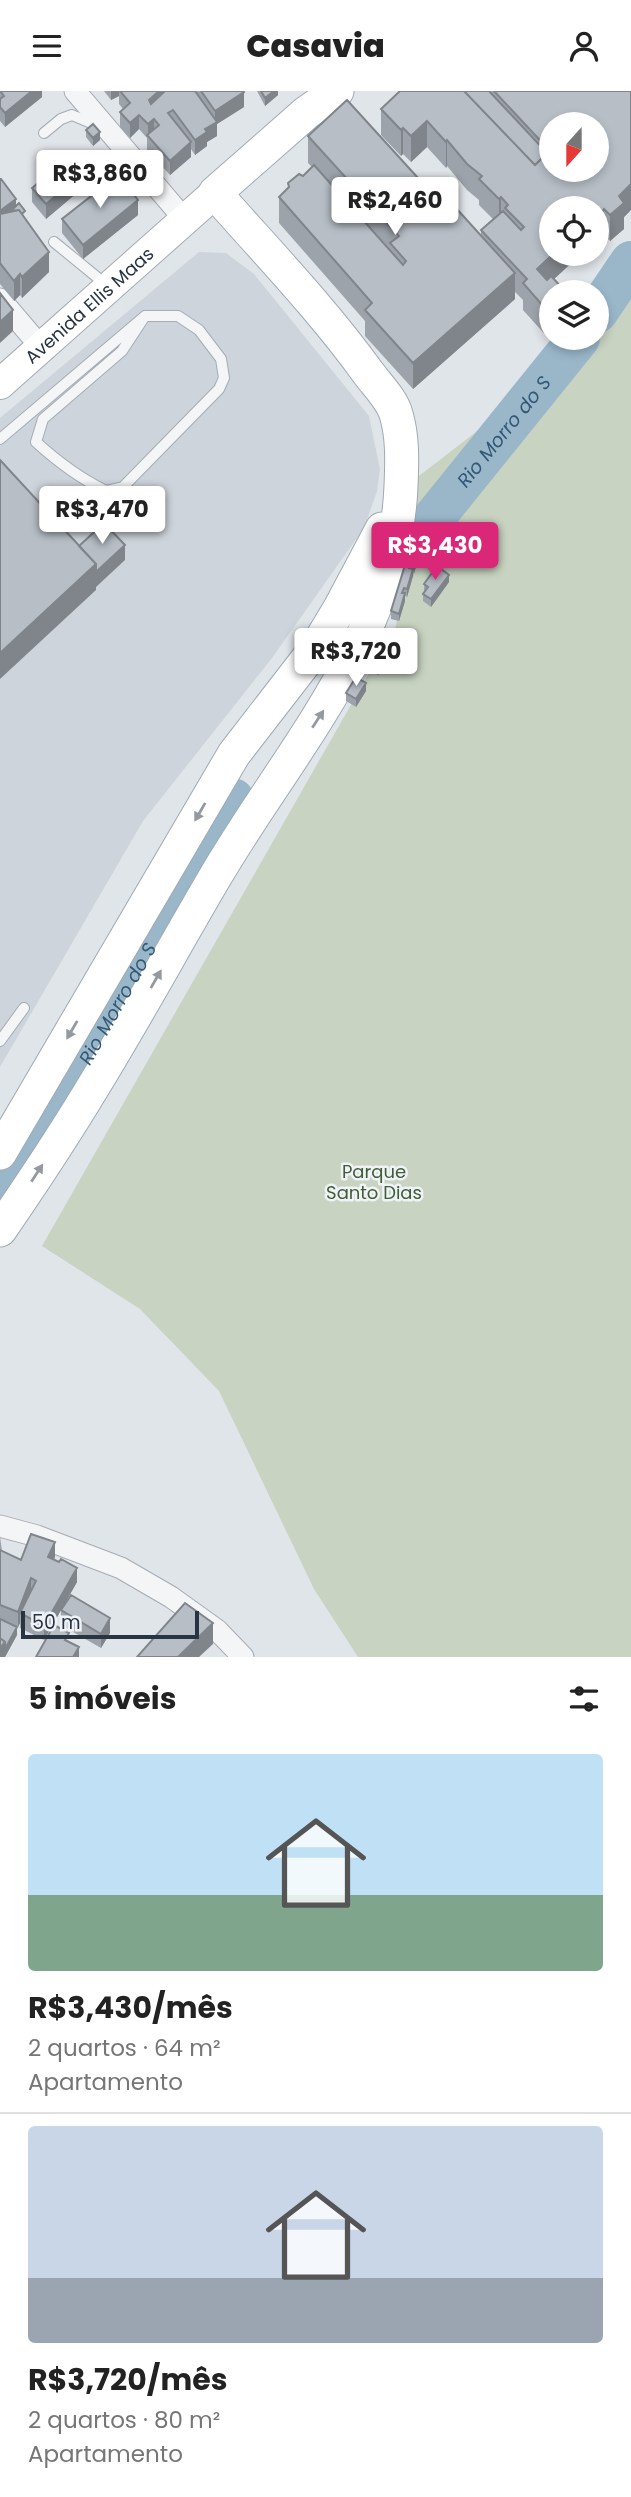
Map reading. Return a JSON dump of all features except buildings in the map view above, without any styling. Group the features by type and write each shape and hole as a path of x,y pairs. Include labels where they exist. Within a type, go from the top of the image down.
{"main road":[{"name":"Avenida Ellis Maas","path":"0,384 306,113 337,91"},
{"path":"0,1230 96,1083 217,873 326,707 359,645 387,567 397,529 402,452 395,410 362,363 215,193"},
{"path":"0,1153 234,754 316,648 362,569 401,493"},
{"path":"234,754 258,759 281,776"}],"street":[{"path":"75,91 131,172 185,220"},
{"path":"0,299 41,347"},
{"path":"0,1526 37,1536 121,1568 171,1597 217,1630 243,1657"}],"lane":[{"path":"44,133 61,119 72,115 91,123 131,172"},
{"path":"90,160 108,172 131,172"},
{"path":"113,185 131,172"},
{"path":"54,241 110,287"},
{"path":"0,439 145,316 178,316 200,330 221,359 224,378 219,389 123,487 106,491 83,480 36,442 43,419 122,351 145,316"},
{"path":"0,1041 24,1008"}],"shaded area":[{"path":"199,252 226,253 254,274 369,416 380,469 377,491 364,528 272,658 143,821 0,1067 0,418"}],"green space":[{"name":"Parque Santo Dias","path":"631,268 631,1657 358,1657 314,1589 219,1391 140,1309 42,1246 396,626 415,479 572,358 577,350 609,350 609,302"}],"waterway":[{"name":"Rio Morro do S","path":"609,294 631,262"},
{"name":"Rio Morro do S","path":"429,524 569,350"},
{"name":"Rio Morro do S","path":"13,1188 233,799"}]}
